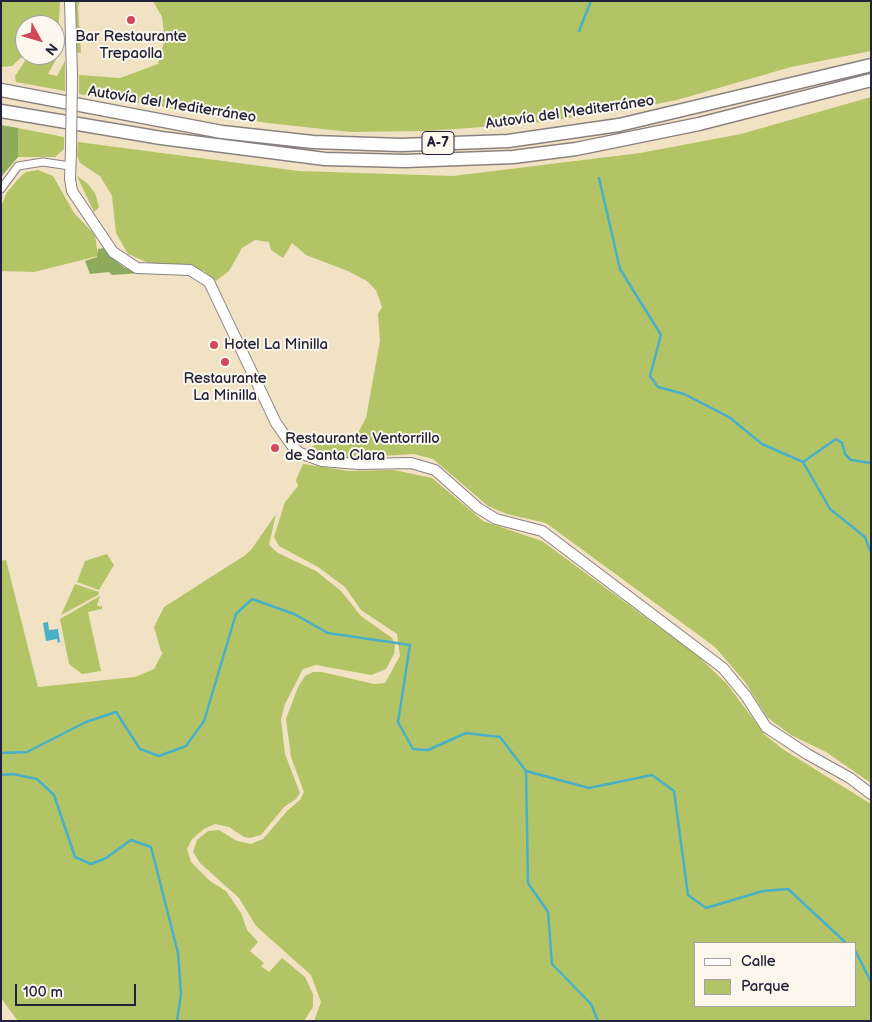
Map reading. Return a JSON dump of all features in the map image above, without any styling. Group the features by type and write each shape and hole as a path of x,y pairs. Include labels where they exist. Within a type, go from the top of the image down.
{"highway":[{"name":"Autovía del Mediterráneo","path":"1,90 222,132 313,142 411,144 508,141 619,125 871,65"},
{"name":"A-7","path":"1,112 161,138 325,159 406,161 513,157 576,149 699,124 871,80"}],"main road":[{"path":"70,1 72,76 70,166 72,191 113,252 124,261 137,268 150,270 190,270 209,282 221,303 276,423 293,447 322,461 358,464 411,463 435,470 478,508 496,519 542,531 723,668 746,696 766,727 807,754 850,778 871,794"}],"street":[{"path":"1,188 18,166 43,162 70,166"}],"green space":[{"path":"1,1 60,1 59,15 15,15 15,63 12,66 2,67"},
{"path":"74,1 80,1 78,7 81,53 76,52"},
{"path":"153,1 871,1 871,51 791,67 677,100 614,112 526,124 427,131 350,132 268,123 79,94 79,75 120,78 158,64 164,42 164,32 162,17"},
{"path":"22,65 53,65 48,74 57,76 63,65 65,65 65,91 16,82 15,76"},
{"path":"871,97 871,783 826,752 791,735 767,717 745,682 715,647 546,523 507,514 488,506 433,459 414,454 347,458 325,455 309,449 317,443 322,446 335,438 343,441 351,438 359,431 366,418 380,341 378,314 382,307 376,290 367,281 348,271 306,255 292,243 283,258 271,250 269,242 255,240 242,248 229,271 216,281 204,271 190,266 151,264 128,254 116,233 112,196 100,176 80,163 77,156 78,142 299,171 453,176 640,153 741,134"},
{"path":"1,125 18,128 18,157 1,177"},
{"path":"18,128 64,137 64,149 55,157 18,157"},
{"path":"38,170 53,176 74,213 95,235 98,256 34,272 1,271 2,204 7,192 20,177 26,172"},
{"path":"77,176 87,183 95,193 99,207 94,212"},
{"path":"104,248 112,258 125,268 141,273 112,275 109,272 90,274 85,261 97,257 98,249"},
{"path":"303,464 349,471 394,470 432,478 483,521 542,541 698,656 727,684 765,735 784,750 871,804 871,1021 314,1021 321,1002 311,975 256,926 239,898 200,863 193,852 197,840 208,831 219,830 237,841 251,844 263,839 288,810 300,800 304,792 291,757 286,719 298,687 305,676 313,672 322,672 374,684 385,683 400,656 397,634 361,610 345,587 318,567 279,546 274,537 285,502 298,486 296,480"},
{"path":"276,514 269,545 278,553 316,571 341,591 361,616 392,638 395,644 394,654 386,669 371,675 316,665 303,669 285,704 281,719 285,754 300,793 296,799 284,807 261,835 250,838 244,837 229,827 215,824 204,829 192,839 187,849 191,862 210,881 226,891 241,913 247,930 258,942 250,951 264,963 261,966 269,972 282,958 305,977 313,994 313,1007 304,1021 18,1021 1,998 1,561 6,560 38,687 135,677 154,669 163,652 161,651 154,627 164,607 244,556 251,550"},
{"path":"107,554 114,565 99,590 77,582 85,561"},
{"path":"75,584 99,592 98,595 61,615"},
{"path":"100,596 97,605 100,607 102,605 102,609 88,612 101,671 82,674 69,664 60,619"}],"water":[{"path":"48,622 49,630 58,629 60,642 58,643 57,639 46,641 43,623"}],"waterway":[{"path":"579,31 591,1"},
{"path":"599,178 620,269 661,335 650,376 658,387 684,394 729,417 762,444 803,462 836,439 842,443 845,454 851,460 871,463"},
{"path":"803,462 830,509 865,537 871,553"},
{"path":"1,753 27,752 86,722 116,712 140,749 159,756 186,746 204,721 236,614 252,599 294,614 328,633 410,645 398,722 413,749 428,750 466,733 500,737 526,771 589,788 652,775 674,791 688,895 706,908 763,891 788,889 845,942"},
{"path":"526,771 528,883 548,912 552,964 591,1004 598,1021"},
{"path":"1,775 13,774 37,779 54,795 75,857 91,864 106,858 131,840 151,847 178,953 181,994 177,1021"},
{"path":"857,954 871,982"}],"place":[{"name":"Bar Restaurante Trepaolla","path":"131,20"},
{"name":"Hotel La Minilla","path":"214,345"},
{"name":"Restaurante La Minilla","path":"225,362"},
{"name":"Restaurante Ventorrillo de Santa Clara","path":"275,448"}]}
